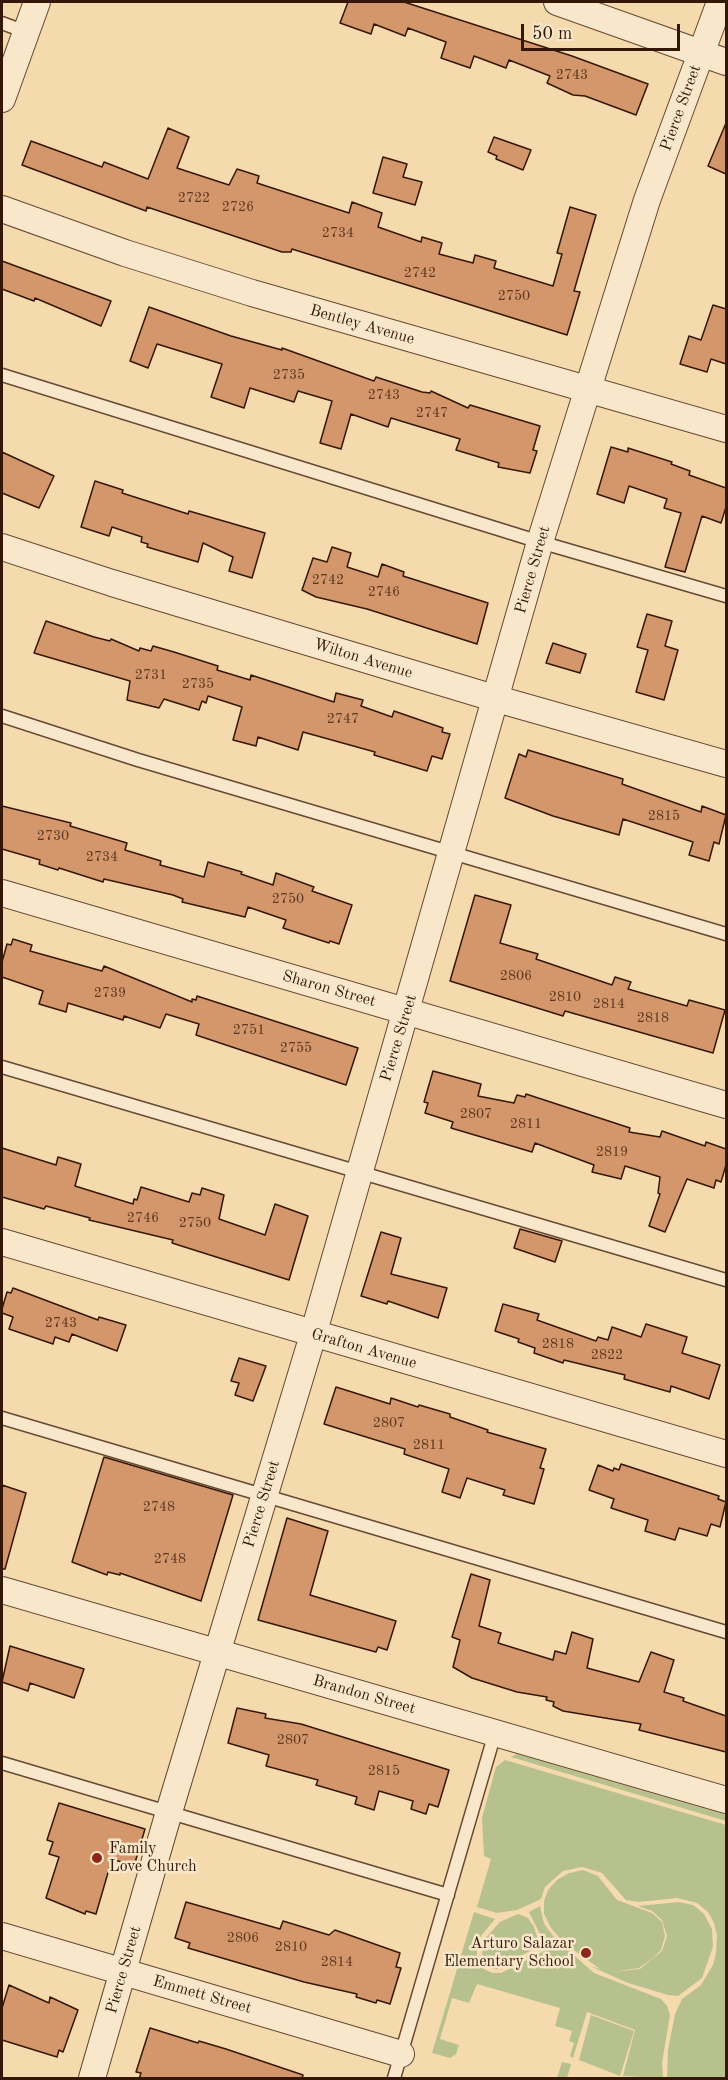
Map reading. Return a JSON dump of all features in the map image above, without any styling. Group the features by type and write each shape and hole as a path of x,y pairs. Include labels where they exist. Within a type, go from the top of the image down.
{"street":[{"path":"2,99 37,2"},
{"path":"557,2 726,62"},
{"name":"Pierce Street","path":"92,2079 169,1812 313,1335 453,854 540,542 647,200 720,2"},
{"name":"Bentley Avenue","path":"2,208 125,253 252,293 726,429"},
{"name":"Wilton Avenue","path":"2,547 112,583 497,699 726,764"},
{"name":"Sharon Street","path":"2,893 726,1105"},
{"name":"Grafton Avenue","path":"2,1242 313,1335 726,1454"},
{"name":"Brandon Street","path":"2,1590 726,1800"},
{"name":"Emmett Street","path":"2,1936 401,2054"}],"lane":[{"path":"2,23 26,32"},
{"path":"2,375 540,542 726,596"},
{"path":"2,717 149,764 726,934"},
{"path":"2,1067 726,1280"},
{"path":"2,1418 266,1494 726,1632"},
{"path":"394,2079 495,1733"},
{"path":"2,1763 448,1895"}],"green space":[{"path":"517,1754 726,1815 726,1821 511,1757"},
{"path":"505,1760 726,1825 726,2078 667,2078 668,2050 675,2014 682,1999 701,1985 713,1965 716,1953 717,1935 714,1923 708,1912 697,1903 677,1898 638,1902 626,1900 602,1873 582,1867 563,1871 545,1887 541,1899 517,1910 497,1913 477,1907 491,1859 484,1856 482,1818 496,1767"},
{"path":"583,1870 598,1876 617,1900 652,1913 662,1922 665,1936 661,1950 639,1968 613,1972 640,1969 662,1951 667,1936 662,1920 652,1911 638,1906 679,1902 693,1905 704,1914 712,1929 713,1947 702,1978 678,1996 668,1995 628,1983 590,1966 600,1969 564,1943 551,1928 544,1914 544,1901 548,1890 557,1880 569,1873"},
{"path":"540,1906 544,1924 554,1937 547,1943 543,1940 529,1912"},
{"path":"474,1912 495,1919 480,1937 477,1946 477,1957 484,1969 492,1973 501,1973 560,1943 594,1973 661,1999 670,2015 662,2063 663,2078 623,2076 635,2030 587,2012 573,2058 570,2056 574,2043 569,2041 572,2031 555,2026 560,2008 477,1984 469,2003 452,1998 440,2039 459,2045 456,2054 450,2058 432,2053"},
{"path":"518,1914 528,1918 534,1927 539,1943 537,1947 493,1969 482,1957 483,1941 500,1922"},
{"path":"591,2015 634,2031 620,2076 579,2060"},
{"path":"562,2062 571,2064 567,2078 557,2078"}],"building":[{"path":"348,2 404,2 572,56 648,84 636,115 585,96 573,95 547,83 550,76 509,60 506,68 474,56 470,68 441,58 446,42 408,28 405,36 374,24 371,34 340,23"},
{"path":"726,123 726,174 708,166"},
{"path":"168,128 189,137 177,168 229,185 237,169 259,176 257,183 349,213 352,202 382,213 378,227 421,242 422,237 442,243 439,254 473,263 475,255 496,261 494,268 553,286 562,254 557,253 570,207 596,215 574,291 580,292 567,335 292,249 291,252 282,252 147,207 146,211 22,165 31,141 102,167 104,162 148,179"},
{"path":"494,137 531,150 523,170 496,159 497,156 488,152"},
{"path":"383,157 407,164 403,177 422,182 415,205 373,193"},
{"path":"2,261 111,301 101,326 35,298 34,301 2,289"},
{"path":"713,305 726,309 726,364 711,359 707,372 680,364 689,336 701,340"},
{"path":"149,307 231,336 282,350 282,348 374,381 376,377 422,392 430,393 431,391 468,408 470,405 540,426 533,450 537,451 530,473 498,467 499,463 456,450 460,439 391,418 388,427 351,414 341,449 320,443 332,401 298,391 294,402 250,388 244,408 211,397 222,364 157,344 148,368 130,361"},
{"path":"611,447 628,452 628,448 672,462 671,464 690,471 689,475 726,488 726,507 721,523 702,516 685,572 665,567 681,513 664,508 667,499 629,486 624,503 597,494"},
{"path":"2,452 54,476 39,508 2,493"},
{"path":"95,481 123,490 122,493 188,514 189,511 265,533 252,578 229,571 233,557 203,543 198,562 147,547 148,544 141,542 142,537 112,527 109,536 81,527"},
{"path":"332,547 351,553 347,567 378,577 382,564 404,572 403,576 488,603 477,644 367,609 316,597 302,590 313,558 327,562"},
{"path":"647,614 672,621 665,646 678,650 664,700 636,692 648,650 637,647"},
{"path":"46,621 94,637 110,641 111,639 139,651 140,648 151,651 153,646 218,666 217,670 250,680 251,675 334,702 336,693 363,700 361,706 392,717 394,711 443,728 442,732 450,734 442,759 432,756 427,771 374,755 375,752 303,732 298,750 258,737 256,746 233,740 242,707 208,696 206,703 202,701 199,710 164,699 159,708 127,700 130,681 34,653"},
{"path":"553,643 586,654 580,673 546,663"},
{"path":"528,750 623,779 622,784 701,812 702,806 726,815 719,844 714,842 709,861 689,855 693,842 623,819 619,835 553,816 505,798 519,754 526,757"},
{"path":"2,806 71,823 70,826 127,843 125,850 161,861 160,865 204,877 208,862 242,872 241,874 273,885 276,873 314,887 312,891 352,905 339,944 283,928 286,920 248,907 245,917 182,902 183,899 173,895 104,879 103,882 59,868 58,870 39,864 40,860 2,849"},
{"path":"475,895 511,905 500,943 538,954 536,959 612,985 615,977 631,982 628,989 687,1006 689,1000 725,1010 713,1053 565,1011 563,1016 450,981"},
{"path":"13,939 32,945 30,951 102,971 104,966 192,1002 192,999 196,1000 197,996 358,1048 346,1085 196,1035 199,1024 166,1014 160,1028 124,1016 123,1020 68,1003 66,1012 39,1004 43,991 2,977 2,962 7,944 11,945"},
{"path":"433,1071 481,1084 478,1096 514,1103 517,1095 525,1097 526,1094 630,1128 629,1132 660,1137 662,1131 705,1146 706,1142 726,1149 726,1165 721,1182 716,1180 714,1188 687,1179 665,1232 649,1226 660,1194 658,1193 660,1177 625,1166 621,1179 592,1172 594,1165 535,1143 532,1152 451,1128 453,1122 425,1113 428,1103 424,1102"},
{"path":"2,1148 56,1165 58,1157 81,1164 75,1186 133,1204 134,1199 137,1200 141,1187 189,1202 192,1193 200,1195 202,1188 224,1195 219,1219 265,1235 275,1204 308,1216 289,1280 172,1243 173,1240 89,1220 90,1218 46,1206 44,1209 2,1197"},
{"path":"520,1229 562,1241 555,1262 514,1248"},
{"path":"381,1232 401,1238 391,1274 447,1288 438,1318 388,1301 387,1304 361,1296"},
{"path":"13,1288 98,1320 99,1317 126,1325 117,1351 72,1334 69,1342 55,1337 53,1344 9,1329 13,1317 2,1313 2,1309 7,1292 11,1293"},
{"path":"503,1304 539,1314 537,1320 596,1341 598,1337 608,1340 612,1327 641,1337 646,1324 687,1337 682,1353 720,1365 709,1399 671,1386 670,1392 624,1379 625,1375 564,1360 563,1363 534,1353 535,1348 518,1342 519,1339 495,1331"},
{"path":"239,1358 266,1366 253,1401 235,1395 239,1383 231,1381"},
{"path":"336,1387 390,1404 391,1398 450,1414 450,1417 488,1430 487,1432 546,1449 540,1468 544,1469 534,1504 503,1495 505,1490 467,1478 460,1498 442,1492 449,1469 404,1454 405,1449 324,1424"},
{"path":"104,1457 233,1495 201,1601 120,1573 120,1575 108,1572 107,1575 72,1562"},
{"path":"621,1464 719,1496 718,1499 726,1502 720,1527 711,1524 707,1536 679,1528 675,1540 645,1531 648,1520 611,1508 614,1499 589,1490 598,1465 613,1471 614,1468 619,1470"},
{"path":"2,1485 26,1493 5,1569 2,1569"},
{"path":"287,1518 328,1531 310,1595 396,1621 387,1650 378,1647 376,1652 258,1620"},
{"path":"471,1574 490,1580 479,1626 501,1633 498,1643 553,1660 555,1651 566,1654 572,1632 593,1639 587,1668 639,1682 651,1652 674,1660 664,1692 726,1716 726,1752 639,1730 641,1724 563,1711 553,1706 554,1702 546,1700 547,1697 517,1692 472,1678 453,1667 460,1640 452,1637"},
{"path":"10,1646 84,1669 74,1698 30,1683 28,1691 2,1682"},
{"path":"237,1708 266,1714 265,1718 301,1724 449,1770 438,1807 429,1804 426,1814 411,1809 413,1801 379,1791 374,1810 355,1804 357,1797 316,1785 318,1780 266,1766 269,1755 228,1743"},
{"name":"Family Love Church","path":"59,1803 145,1829 134,1866 112,1859 96,1914 86,1911 85,1914 46,1898 59,1857 49,1854 53,1842 47,1840"},
{"path":"186,1902 280,1929 283,1921 329,1935 335,1930 400,1953 396,1967 401,1968 390,2004 377,2000 376,2003 356,1997 357,1994 304,1982 188,1948 190,1943 175,1938"},
{"path":"9,1985 49,2003 50,1997 78,2010 63,2052 59,2050 57,2057 2,2040 2,2008"},
{"path":"150,2028 226,2049 303,2075 302,2079 139,2079 141,2073 136,2072"}],"place":[{"name":"Family Love Church","path":"97,1858"},
{"name":"Arturo Salazar Elementary School","path":"586,1953"}]}
